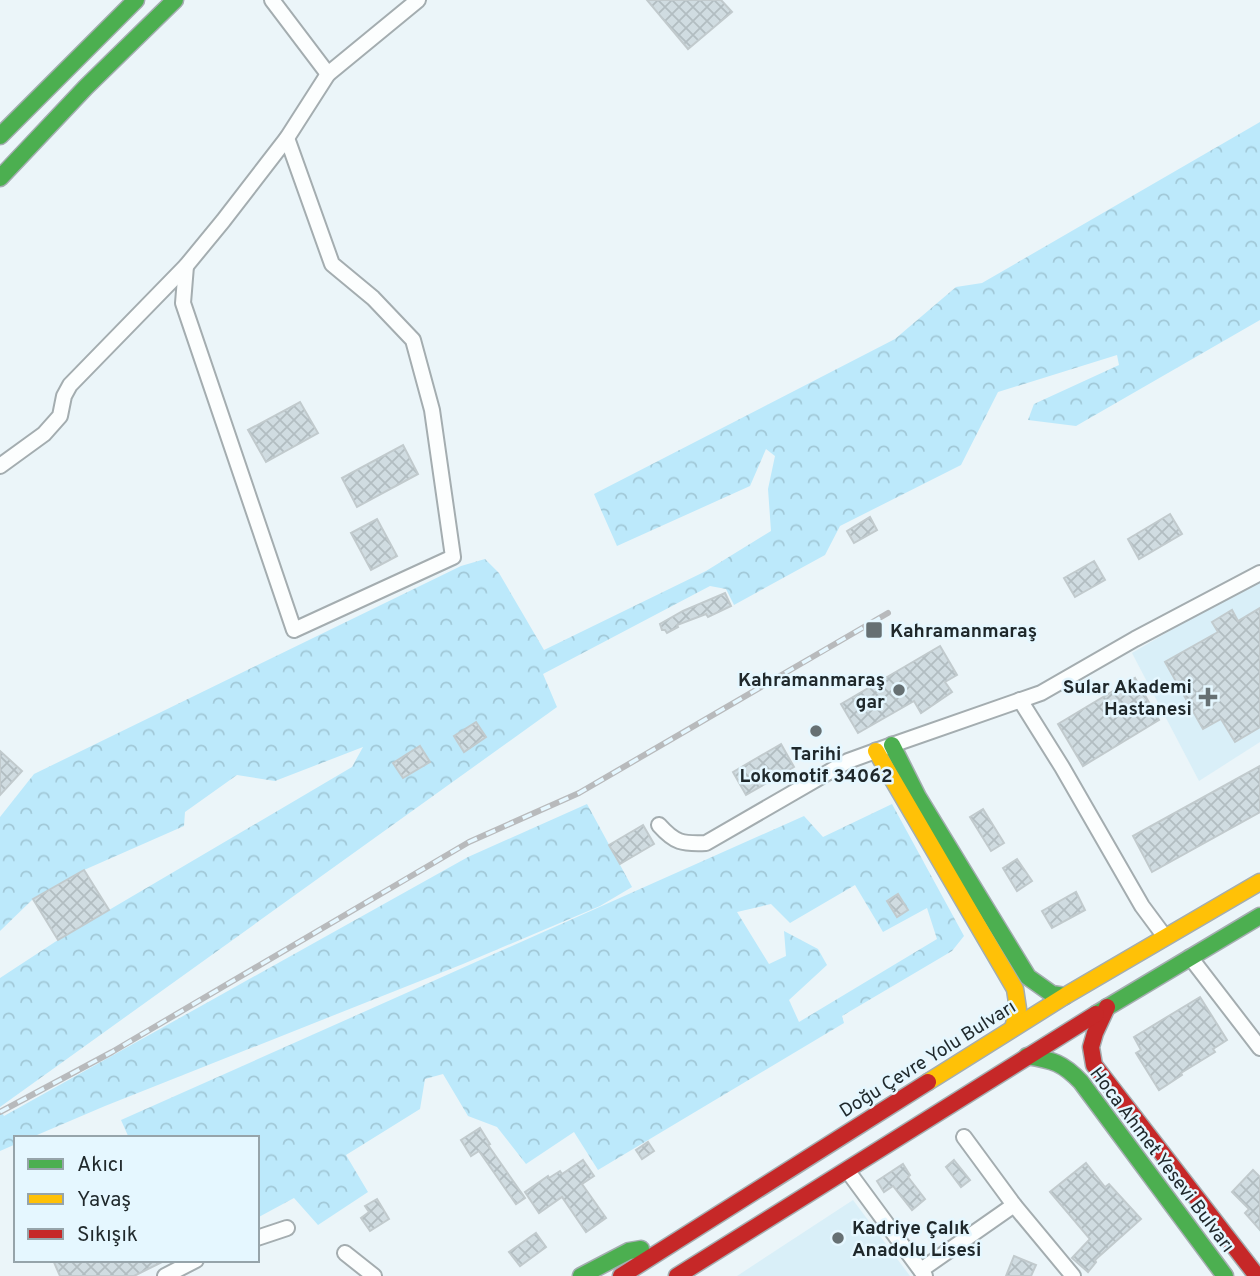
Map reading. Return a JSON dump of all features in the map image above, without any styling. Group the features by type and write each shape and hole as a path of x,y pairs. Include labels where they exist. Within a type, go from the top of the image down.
{"main road":[{"path":"0,136 136,0"},
{"path":"0,178 86,87 175,0"},
{"path":"892,745 918,797 1028,977 1052,995 1065,996"},
{"path":"876,751 1015,989 1019,1002 1018,1016 1013,1028"},
{"name":"Doğu Çevre Yolu Bulvarı","path":"621,1276 1013,1028 1260,882"},
{"path":"677,1276 1027,1056 1260,916"},
{"name":"Hoca Ahmet Yesevi Bulvarı","path":"1107,1007 1091,1047 1094,1065 1257,1276"},
{"name":"Hoca Ahmet Yesevi Bulvarı","path":"1027,1056 1052,1060 1067,1067 1081,1082 1224,1276"},
{"path":"581,1276 629,1251 668,1245"},
{"path":"699,1276 718,1251"}],"street":[{"path":"272,0 328,74"},
{"path":"0,466 44,433 60,416 64,396 70,385 186,265 223,221 287,138 328,74 418,0"},
{"path":"186,265 183,303 294,630 453,557 432,410 413,340 373,298 332,264 287,138"},
{"path":"659,825 670,837 685,844 706,843 848,761 1041,693 1260,573"},
{"path":"1020,700 1142,906 1165,937"},
{"path":"1190,957 1260,1048"},
{"path":"964,1137 1014,1205 1073,1276"},
{"path":"847,1170 923,1273 1014,1205"},
{"path":"259,1237 287,1228"},
{"path":"345,1253 374,1276"},
{"path":"165,1276 192,1262"}],"shaded area":[{"name":"Sular Akademi Hastanesi","path":"1260,578 1260,742 1199,781 1132,653"},
{"name":"Kadriye Çalık Anadolu Lisesi","path":"853,1200 910,1276 737,1276"}],"green space":[{"path":"1260,122 1260,320 1076,426 1028,420 1034,404 1119,365 1117,355 998,392 961,465 840,526 825,555 734,605 726,589 710,586 543,674 557,707 0,1107 0,978 58,940 352,767 363,747 275,781 237,775 185,812 184,826 84,870 33,899 0,931 0,817 34,774 461,566 485,559 499,573 544,650 706,571 771,531 768,489 775,456 766,449 750,486 617,546 594,494 895,339 956,287 982,283"},
{"path":"587,804 632,887 600,906 463,964 35,1136 14,1136 14,1145 0,1151 0,1109 4,1116 468,857"},
{"path":"892,804 964,936 952,951 842,1016 844,1023 598,1170 574,1132 526,1164 497,1127 468,1116 443,1074 425,1079 420,1109 346,1155 368,1192 318,1225 294,1198 259,1217 259,1136 128,1136 121,1120 804,816 823,837","holes":["855,885 883,932 927,908 937,939 799,1022 789,1000 827,965 818,949 784,931 786,956 769,964 737,912 771,904 790,923"]}],"building":[{"path":"647,0 721,0 732,12 688,49"},
{"path":"300,402 318,433 266,462 248,430"},
{"path":"403,445 418,474 357,507 342,478"},
{"path":"1170,514 1182,534 1139,559 1128,539"},
{"path":"870,517 877,530 854,543 847,531"},
{"path":"377,519 397,556 371,570 351,533"},
{"path":"1094,561 1105,580 1075,597 1064,578"},
{"path":"725,593 731,606 708,617 706,614 677,625 678,627 667,633 662,630 660,624"},
{"path":"1260,608 1260,727 1235,742 1221,719 1203,729 1165,662 1218,632 1212,622 1232,610 1238,621"},
{"name":"Kahramanmaraş gar","path":"940,646 957,675 945,682 952,692 921,713 914,701 858,733 841,704"},
{"path":"1135,678 1159,720 1083,766 1058,724"},
{"path":"476,722 486,737 464,752 454,736"},
{"path":"781,744 794,767 746,795 733,772"},
{"path":"420,746 430,762 403,778 393,763"},
{"path":"0,751 22,771 0,795"},
{"path":"1260,766 1260,812 1152,872 1133,836"},
{"path":"983,809 1004,843 991,851 970,817"},
{"path":"643,825 654,844 620,864 609,845"},
{"path":"1017,859 1032,881 1017,891 1003,868"},
{"path":"84,870 109,910 58,940 33,899"},
{"path":"1076,892 1085,910 1052,928 1042,911"},
{"path":"898,894 908,910 897,917 887,901"},
{"path":"1200,997 1227,1040 1213,1049 1215,1052 1159,1090 1136,1053 1141,1050 1134,1037"},
{"path":"480,1128 490,1144 488,1145 525,1198 516,1204 479,1151 471,1156 461,1140"},
{"path":"648,1142 654,1151 642,1159 636,1150"},
{"path":"583,1160 594,1176 582,1184 606,1218 586,1232 562,1197 539,1213 525,1192 548,1176 549,1178 560,1171 562,1174"},
{"path":"954,1160 970,1180 961,1187 946,1167"},
{"path":"1086,1163 1105,1187 1109,1184 1141,1219 1095,1260 1088,1272 1072,1258 1090,1239 1050,1192"},
{"path":"903,1164 910,1175 908,1177 925,1199 912,1210 893,1186 884,1192 877,1181"},
{"path":"1253,1170 1260,1177 1260,1230 1245,1213 1249,1209 1232,1192"},
{"path":"377,1199 389,1219 370,1231 361,1218 369,1212 365,1206"},
{"path":"536,1233 546,1247 520,1266 509,1252"},
{"path":"1014,1256 1036,1265 1031,1276 1006,1276"},
{"path":"54,1262 162,1262 134,1276 60,1276"}],"railway":[{"path":"0,1112 112,1052 469,842 579,793 888,613"}],"traffic: fast":[{"path":"0,136 136,0"},
{"path":"0,178 86,87 175,0"},
{"path":"892,745 918,797 1028,977 1052,994 1065,996"},
{"path":"1096,1014 1260,916"},
{"path":"1027,1056 1057,1063 1081,1082 1225,1276"},
{"path":"581,1276 629,1251 641,1249"}],"traffic: slow":[{"path":"876,751 1015,989 1018,1009 1013,1028"},
{"path":"928,1082 1065,996 1260,882"}],"traffic: jam":[{"path":"1107,1007 1091,1047 1094,1065 1257,1276"},
{"path":"677,1276 1096,1014"},
{"path":"621,1276 928,1082"}],"place":[{"name":"Kahramanmaraş","path":"874,630"},
{"name":"Kahramanmaraş gar","path":"899,690"},
{"name":"Sular Akademi Hastanesi","path":"1208,697"},
{"name":"Tarihi Lokomotif 34062","path":"816,731"},
{"name":"Kadriye Çalık Anadolu Lisesi","path":"838,1238"}]}
